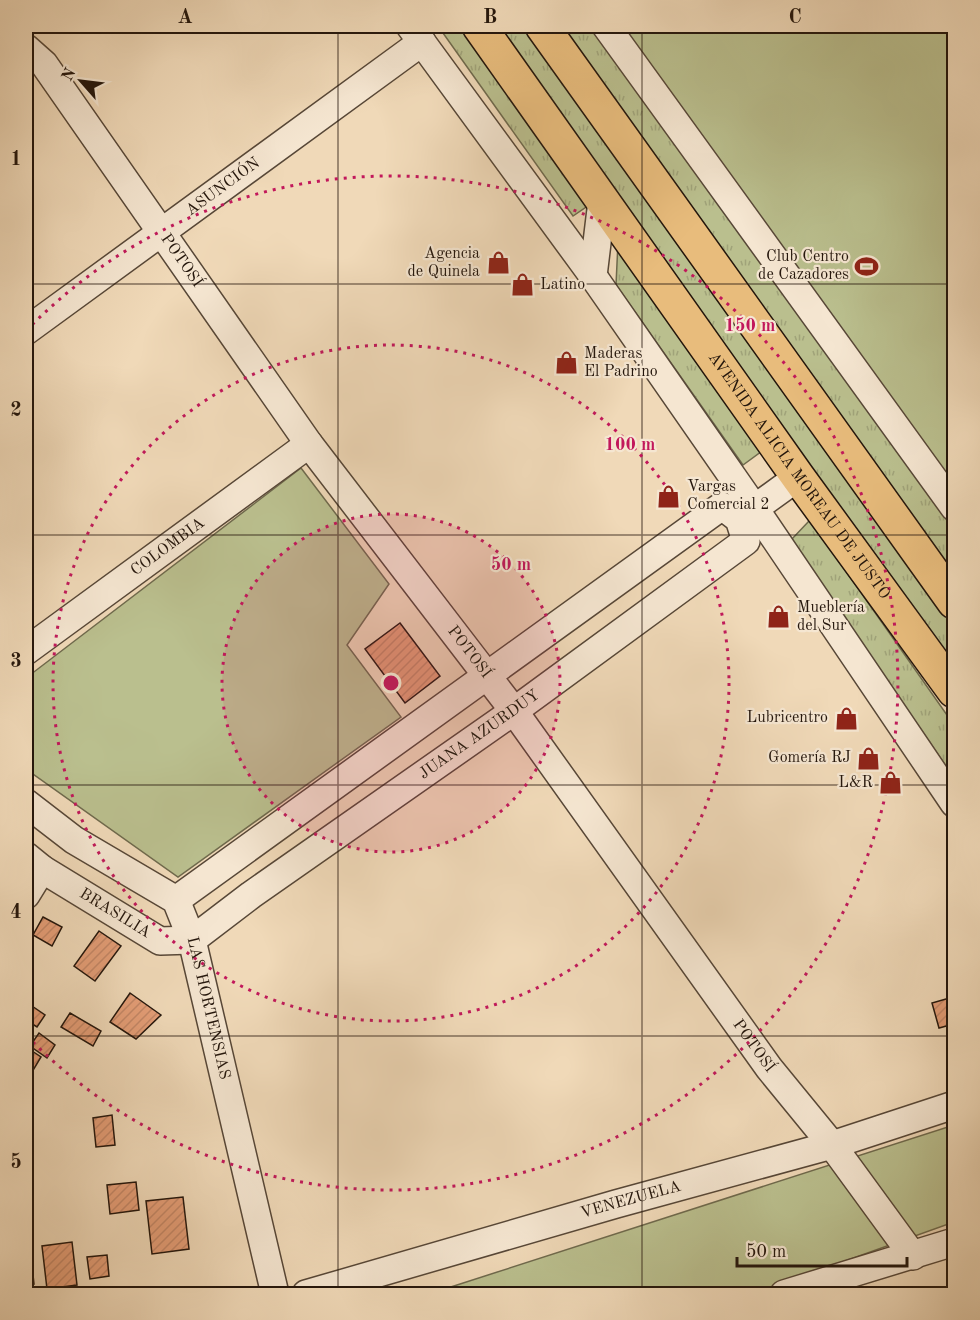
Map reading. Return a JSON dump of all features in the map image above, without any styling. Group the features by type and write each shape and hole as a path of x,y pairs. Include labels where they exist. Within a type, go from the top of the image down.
{"main road":[{"name":"AVENIDA ALICIA MOREAU DE JUSTO","path":"479,26 798,477 954,692"},
{"path":"542,26 954,602"}],"street":[{"path":"606,26 954,507"},
{"path":"416,34 593,276 747,514 954,803"},
{"name":"ASUNCIÓN","path":"26,331 162,233 416,34"},
{"name":"POTOSÍ","path":"26,48 44,64 309,444 514,711 769,1068 832,1145 913,1256"},
{"path":"593,276 603,201"},
{"name":"COLOMBIA","path":"26,651 309,444"},
{"path":"747,514 798,477"},
{"path":"26,802 74,840 176,900 722,506 747,514"},
{"name":"JUANA AZURDUY","path":"192,940 261,888 514,711 746,541 747,514"},
{"path":"26,895 34,862"},
{"name":"BRASILIA","path":"34,862 160,940 192,940"},
{"name":"LAS HORTENSIAS","path":"176,900 192,940 274,1294"},
{"name":"VENEZUELA","path":"306,1294 616,1204 832,1145 954,1105"},
{"path":"784,1294 954,1242"}],"green space":[{"path":"438,26 460,26 589,205 573,216"},
{"path":"494,26 531,26 954,627 954,688"},
{"path":"552,26 594,26 954,530 954,586"},
{"name":"Club Centro de Cazadores","path":"606,26 954,26 954,506"},
{"path":"618,242 762,451 743,465 616,285"},
{"path":"301,468 389,584 347,645 401,717 178,877 26,769 26,678"},
{"path":"810,520 954,725 954,778 791,540"},
{"path":"954,1125 954,1222 753,1294 429,1294"}],"building":[{"path":"400,623 440,676 405,703 365,649"},
{"path":"43,917 62,927 52,946 33,935"},
{"path":"99,931 121,946 95,981 74,966"},
{"path":"954,977 954,1024 939,1028 932,1003 953,997 948,979"},
{"path":"130,993 161,1015 136,1039 110,1022"},
{"path":"29,1004 45,1015 37,1027 26,1020 26,1010"},
{"path":"70,1013 101,1031 93,1046 61,1027"},
{"path":"39,1033 55,1045 47,1058 30,1046"},
{"path":"26,1047 41,1057 26,1082"},
{"path":"112,1115 115,1145 96,1147 93,1118"},
{"path":"136,1182 139,1210 110,1214 107,1185"},
{"path":"183,1197 189,1249 152,1254 146,1201"},
{"path":"26,1211 34,1284 26,1285"},
{"path":"72,1242 77,1285 47,1289 42,1246"},
{"path":"107,1255 109,1276 90,1279 87,1257"}],"place":[{"name":"Agencia de Quinela","path":"498,263"},
{"name":"Club Centro de Cazadores","path":"867,266"},
{"name":"Latino","path":"522,285"},
{"name":"Maderas El Padrino","path":"566,363"},
{"name":"Vargas Comercial 2","path":"669,496"},
{"name":"Mueblería del Sur","path":"779,617"},
{"name":"Lubricentro","path":"846,718"},
{"name":"Gomería RJ","path":"869,758"},
{"name":"L&R","path":"891,783"}]}
